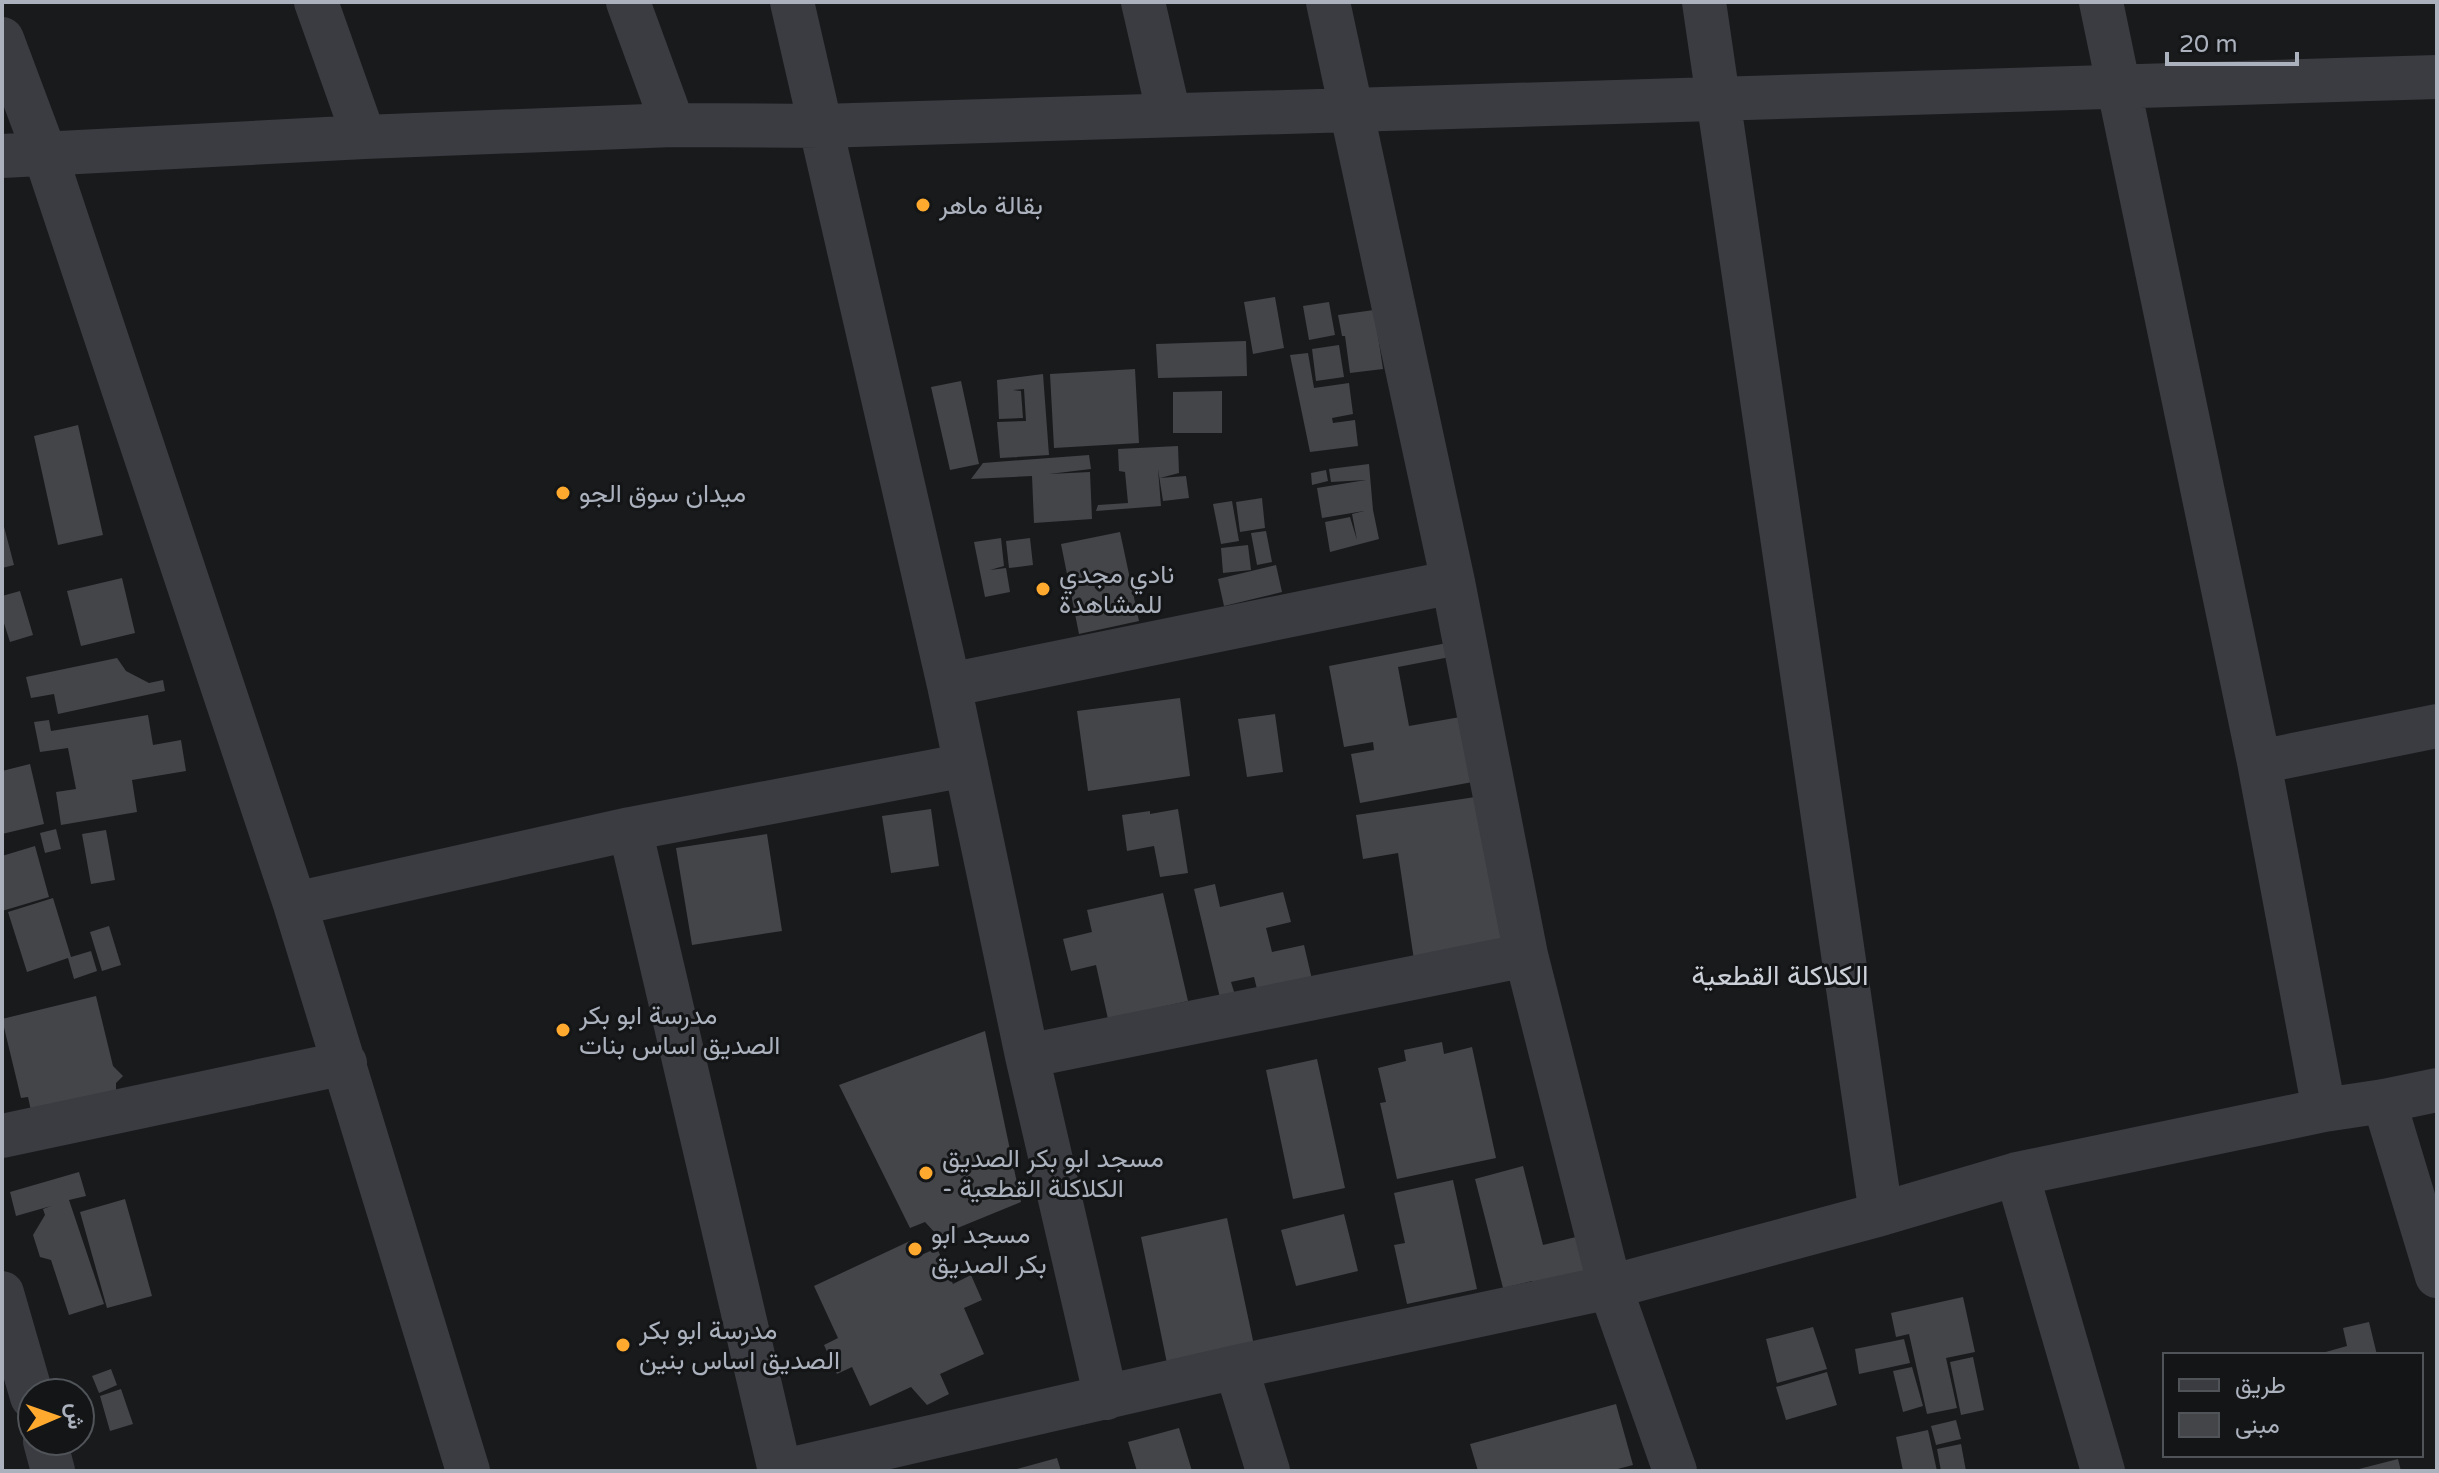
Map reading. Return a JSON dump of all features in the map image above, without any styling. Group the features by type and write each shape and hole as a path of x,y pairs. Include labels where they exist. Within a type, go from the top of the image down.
{"street":[{"path":"316,2 364,137"},
{"path":"628,2 673,125"},
{"path":"792,2 949,685 1027,1056 1106,1398"},
{"path":"1143,2 1169,115"},
{"path":"1328,2 1453,582 1526,955 1610,1287 1675,1471"},
{"path":"1704,2 1881,1214"},
{"path":"2101,2 2259,762 2324,1110"},
{"path":"2,39 45,154 295,904 468,1471"},
{"path":"2,156 673,125 821,126 2437,77"},
{"path":"949,685 1453,582"},
{"path":"2259,762 2437,726"},
{"path":"295,904 630,829 966,765"},
{"path":"630,829 782,1471 847,1464 1236,1367 1610,1287 2017,1174 2324,1110 2437,1090"},
{"path":"1027,1056 1526,955"},
{"path":"2,1136 345,1063"},
{"path":"2384,1101 2437,1276"},
{"path":"2017,1174 2103,1471"},
{"path":"2,1293 26,1377"},
{"path":"1236,1367 1268,1471"}],"building":[{"path":"1275,297 1284,348 1253,354 1244,302"},
{"path":"1329,302 1335,335 1309,340 1303,306"},
{"path":"1374,310 1383,369 1350,373 1345,336 1342,336 1338,315"},
{"path":"1246,341 1247,376 1158,378 1156,344"},
{"path":"1339,345 1344,377 1316,381 1312,349"},
{"path":"1308,353 1314,388 1349,383 1353,414 1332,418 1333,423 1355,420 1358,446 1310,452 1290,355"},
{"path":"1135,369 1139,443 1054,448 1050,374"},
{"path":"1043,374 1049,455 1000,458 997,422 1026,421 1024,389 1013,390 1021,391 1023,418 999,419 997,380"},
{"path":"961,381 979,464 950,470 931,387"},
{"path":"1222,391 1222,433 1173,433 1173,392"},
{"path":"78,425 103,535 58,545 34,436"},
{"path":"1178,446 1179,473 1160,478 1186,476 1189,498 1163,501 1158,469 1161,506 1096,511 1098,505 1128,503 1125,472 1119,471 1118,449"},
{"path":"1089,455 1091,469 1049,474 1090,472 1092,519 1034,523 1032,476 971,479 983,463"},
{"path":"1369,464 1379,539 1330,552 1325,522 1350,517 1357,540 1352,514 1364,511 1322,518 1317,488 1366,480 1331,482 1329,469"},
{"path":"1326,470 1328,481 1312,485 1311,473"},
{"path":"1262,498 1265,528 1240,532 1236,502"},
{"path":"1232,501 1239,541 1221,544 1213,504"},
{"path":"2,519 14,565 2,568"},
{"path":"1266,531 1272,562 1257,565 1251,533"},
{"path":"1120,532 1139,621 1079,634 1061,544"},
{"path":"1001,538 1004,566 990,570 1006,568 1010,592 985,597 974,542"},
{"path":"1030,538 1033,565 1009,568 1006,541"},
{"path":"1248,545 1251,570 1223,573 1221,548"},
{"path":"1276,565 1282,592 1224,606 1218,579"},
{"path":"122,578 135,633 81,646 67,591"},
{"path":"20,591 33,635 10,642 2,617 2,596"},
{"path":"1447,643 1450,657 1398,667 1409,726 1466,716 1478,781 1360,803 1351,754 1374,750 1373,742 1344,747 1329,666"},
{"path":"117,658 126,671 149,683 163,680 165,691 58,714 54,694 31,698 26,677"},
{"path":"1180,698 1190,776 1088,791 1077,711"},
{"path":"1275,714 1283,772 1247,777 1238,719"},
{"path":"148,715 153,745 181,740 186,771 132,780 137,812 61,825 56,792 76,789 68,748 40,752 34,722 49,720 51,731"},
{"path":"30,764 44,824 2,834 2,771"},
{"path":"1482,796 1504,947 1414,960 1398,853 1363,859 1356,815"},
{"path":"931,809 939,866 891,873 882,816"},
{"path":"1178,809 1188,873 1160,877 1154,846 1127,851 1122,815"},
{"path":"56,829 61,849 45,853 40,833"},
{"path":"106,830 115,880 91,884 82,834"},
{"path":"767,834 782,931 692,945 676,848"},
{"path":"35,846 49,897 2,911 2,856"},
{"path":"1215,884 1220,907 1283,892 1291,922 1266,928 1272,952 1304,945 1314,988 1260,1001 1254,977 1231,982 1236,998 1221,1002 1194,889"},
{"path":"1163,893 1188,1001 1108,1019 1096,965 1071,971 1063,939 1092,932 1087,910"},
{"path":"53,898 71,957 91,951 97,971 74,979 68,958 27,972 8,912"},
{"path":"109,926 121,965 102,971 90,932"},
{"path":"96,996 113,1066 123,1076 116,1083 116,1096 33,1120 28,1097 21,1098 2,1019"},
{"path":"985,1031 1021,1202 938,1236 925,1222 910,1228 839,1085"},
{"path":"1442,1042 1444,1054 1472,1047 1496,1158 1397,1179 1380,1103 1386,1102 1378,1068 1406,1061 1404,1050"},
{"path":"1317,1059 1345,1188 1293,1199 1266,1070"},
{"path":"1523,1166 1543,1245 1576,1237 1587,1281 1535,1294 1532,1281 1503,1288 1475,1179"},
{"path":"79,1172 86,1196 69,1200 104,1304 69,1315 51,1260 40,1257 33,1235 45,1215 43,1209 51,1206 16,1216 10,1192"},
{"path":"1453,1180 1477,1289 1407,1304 1394,1245 1405,1243 1394,1193"},
{"path":"125,1199 152,1296 107,1308 80,1212"},
{"path":"1344,1214 1358,1271 1296,1286 1281,1230"},
{"path":"1227,1218 1255,1350 1168,1368 1141,1237"},
{"path":"912,1240 919,1256 937,1248 953,1284 971,1275 982,1300 964,1308 984,1354 940,1374 949,1394 927,1405 911,1387 870,1406 852,1367 837,1374 824,1345 838,1338 814,1286"},
{"path":"1963,1297 1975,1352 1946,1358 1957,1408 1927,1414 1909,1334 1896,1337 1891,1313"},
{"path":"2369,1322 2377,1353 2322,1353 2347,1346 2343,1328"},
{"path":"1813,1327 1827,1369 1777,1383 1766,1339"},
{"path":"1904,1339 1910,1363 1859,1374 1855,1349"},
{"path":"1973,1357 1984,1410 1961,1415 1950,1362"},
{"path":"1912,1367 1923,1406 1903,1412 1893,1371"},
{"path":"111,1369 117,1385 99,1393 96,1377 92,1376"},
{"path":"1827,1372 1837,1405 1786,1420 1776,1387"},
{"path":"121,1389 133,1424 110,1431 100,1396"},
{"path":"1616,1404 1633,1465 1610,1471 1478,1471 1470,1444"},
{"path":"1956,1420 1961,1439 1936,1445 1931,1426"},
{"path":"1179,1428 1192,1471 1137,1471 1128,1442"},
{"path":"1928,1430 1937,1471 1903,1471 1896,1437"},
{"path":"1961,1444 1966,1471 1941,1471 1937,1449"},
{"path":"1057,1458 1061,1471 1013,1471 1013,1470"},
{"path":"2398,1459 2401,1471 2355,1471 2355,1470"}],"place":[{"name":"بقالة ماهر","path":"923,205"},
{"name":"ميدان سوق الجو","path":"563,493"},
{"name":"نادي مجدي للمشاهدة","path":"1043,589"},
{"name":"مدرسة ابو بكر الصديق اساس بنات","path":"563,1030"},
{"name":"مسجد ابو بكر الصديق - الكلاكلة القطعية","path":"926,1173"},
{"name":"مسجد ابو بكر الصديق","path":"915,1249"},
{"name":"مدرسة ابو بكر الصديق اساس بنين","path":"623,1345"}],"district":[{"name":"الكلاكلة القطعية","path":"1780,975"}]}
